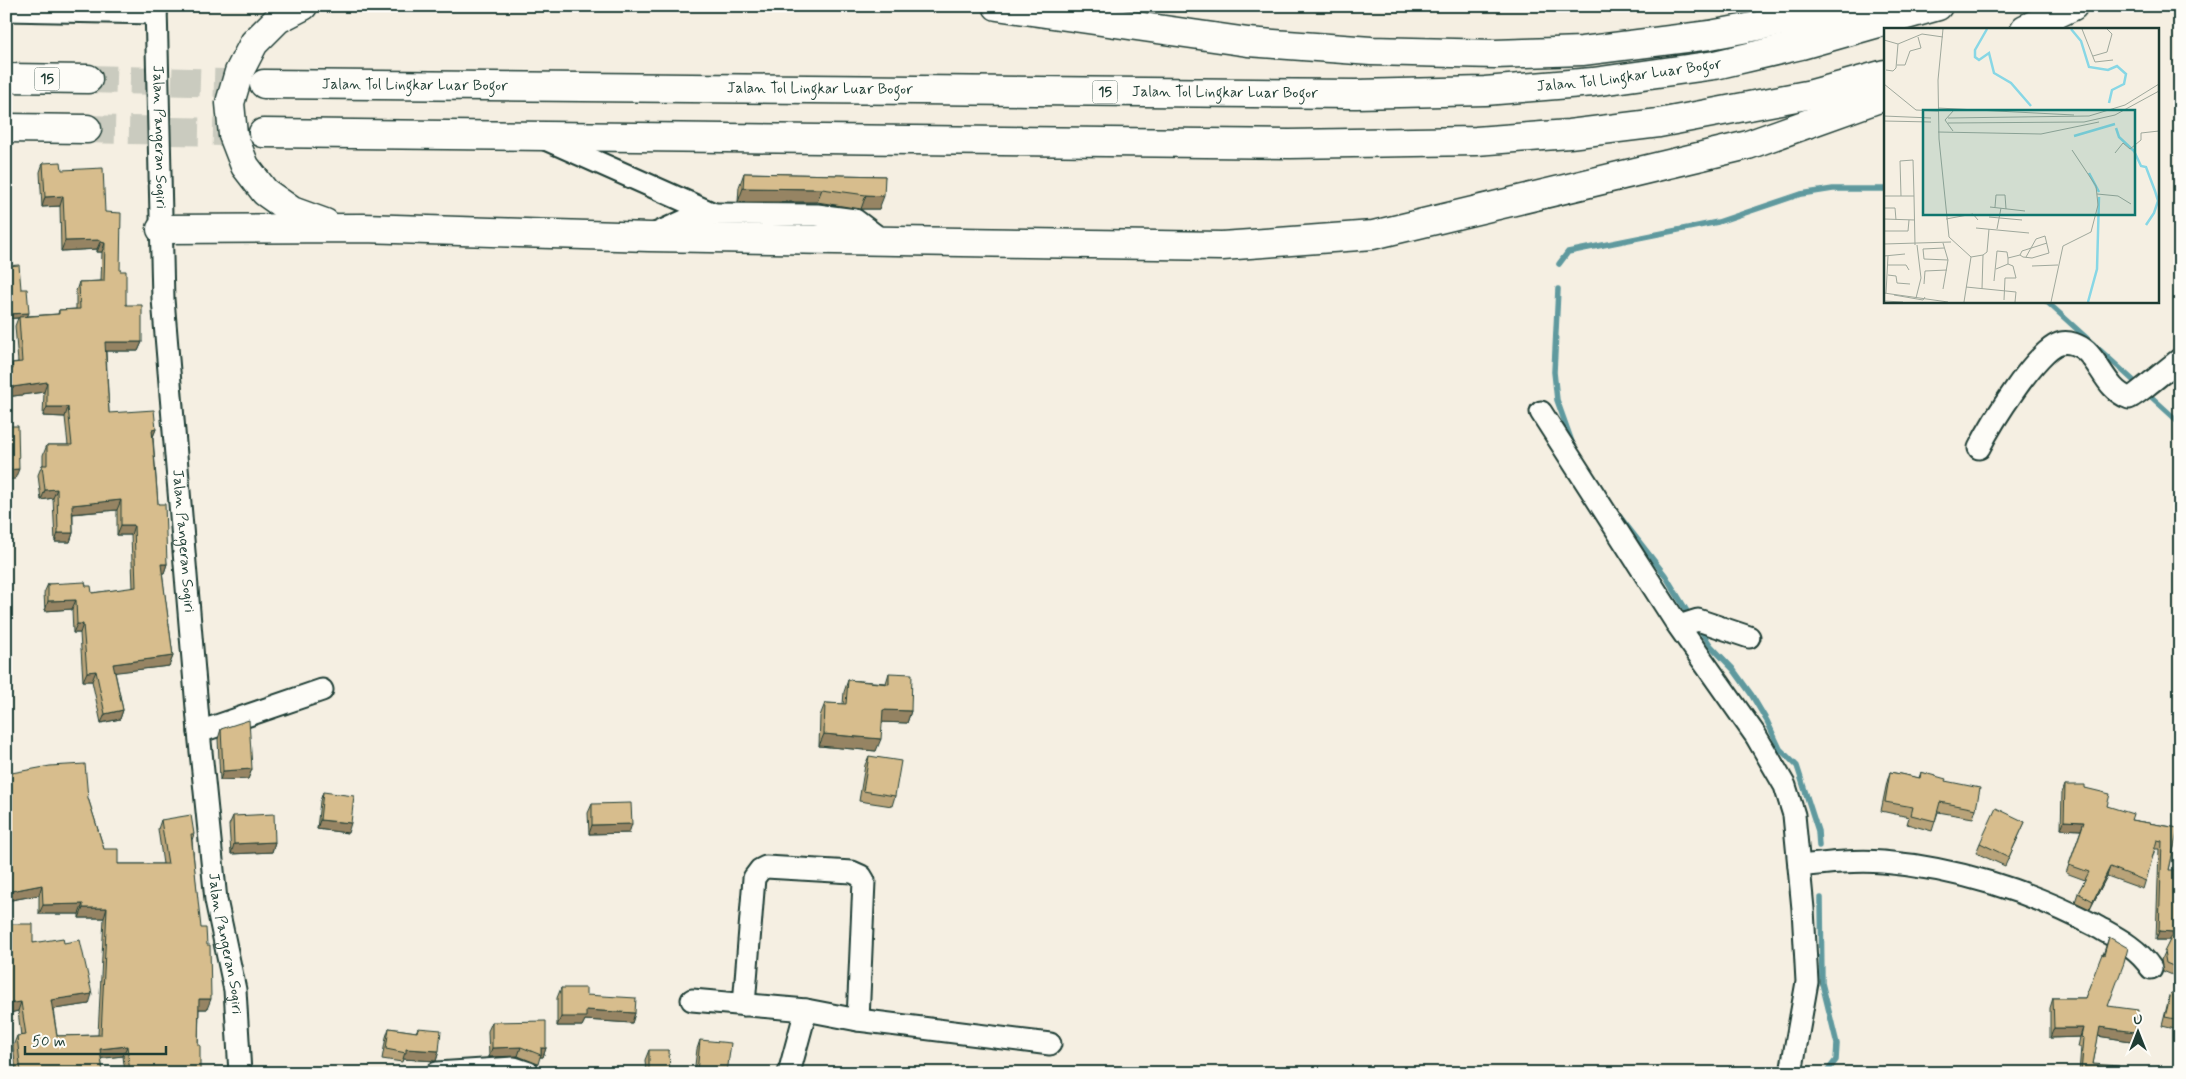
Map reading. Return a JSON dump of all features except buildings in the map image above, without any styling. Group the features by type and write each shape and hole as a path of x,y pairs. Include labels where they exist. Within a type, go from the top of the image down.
{"highway":[{"path":"303,6 278,19 254,43 239,72 230,103 233,136 245,166 265,192 292,211 323,223 363,228"},
{"path":"997,6 1248,42 1371,52 1495,54 1582,51 1710,36 1864,6"},
{"name":"Jalan Tol Lingkar Luar Bogor","path":"264,84 1346,94 1485,91 1593,82 1715,65 1801,45 1938,6"},
{"path":"2027,28 2073,6"},
{"path":"263,133 1290,144 1476,142 1569,134 1659,123 1812,94 1884,74"},
{"name":"15","path":"6,78 88,79"},
{"path":"161,229 363,228 649,237 1222,246 1373,235 1748,145 1884,96"},
{"path":"6,128 87,129"}],"street":[{"path":"6,10 156,9"},
{"name":"Jalan Pangeran Sogiri","path":"156,9 163,299 199,732 216,900 235,990 240,1073"},
{"path":"538,136 714,214"},
{"path":"649,237 693,217 714,214 817,214 855,220 883,241"},
{"path":"1979,448 2002,407 2047,351 2060,343 2076,344 2086,351 2119,394 2129,398 2135,396 2155,377 2180,359"},
{"path":"1541,412 1679,626 1756,736 1785,786 1794,815 1807,982 1791,1073"},
{"path":"1679,626 1698,620 1749,636"},
{"path":"199,732 322,690"},
{"path":"1799,866 1834,862 1881,862 1908,865 2014,890 2072,914 2122,941 2142,954 2151,968"},
{"path":"744,1005 754,878 756,873 766,867 852,872 861,876 864,881 858,1020"},
{"path":"692,1000 806,1010 858,1020 1050,1044"},
{"path":"789,1073 806,1010"},
{"path":"437,1073 514,1068 529,1073"}],"waterway":[{"path":"1559,264 1568,252 1718,222 1801,194 1833,189 1884,189"},
{"path":"1558,289 1554,372 1557,400 1573,445"},
{"path":"2047,302 2180,423"},
{"path":"1620,517 1665,575 1688,613"},
{"path":"1699,628 1711,646 1733,669 1751,694 1767,721 1780,749 1797,766 1818,831 1819,846"},
{"path":"1821,898 1822,983 1837,1044 1836,1060 1826,1073"}],"tunnel":[{"path":"88,79 259,84"},
{"path":"87,129 263,133"}]}
